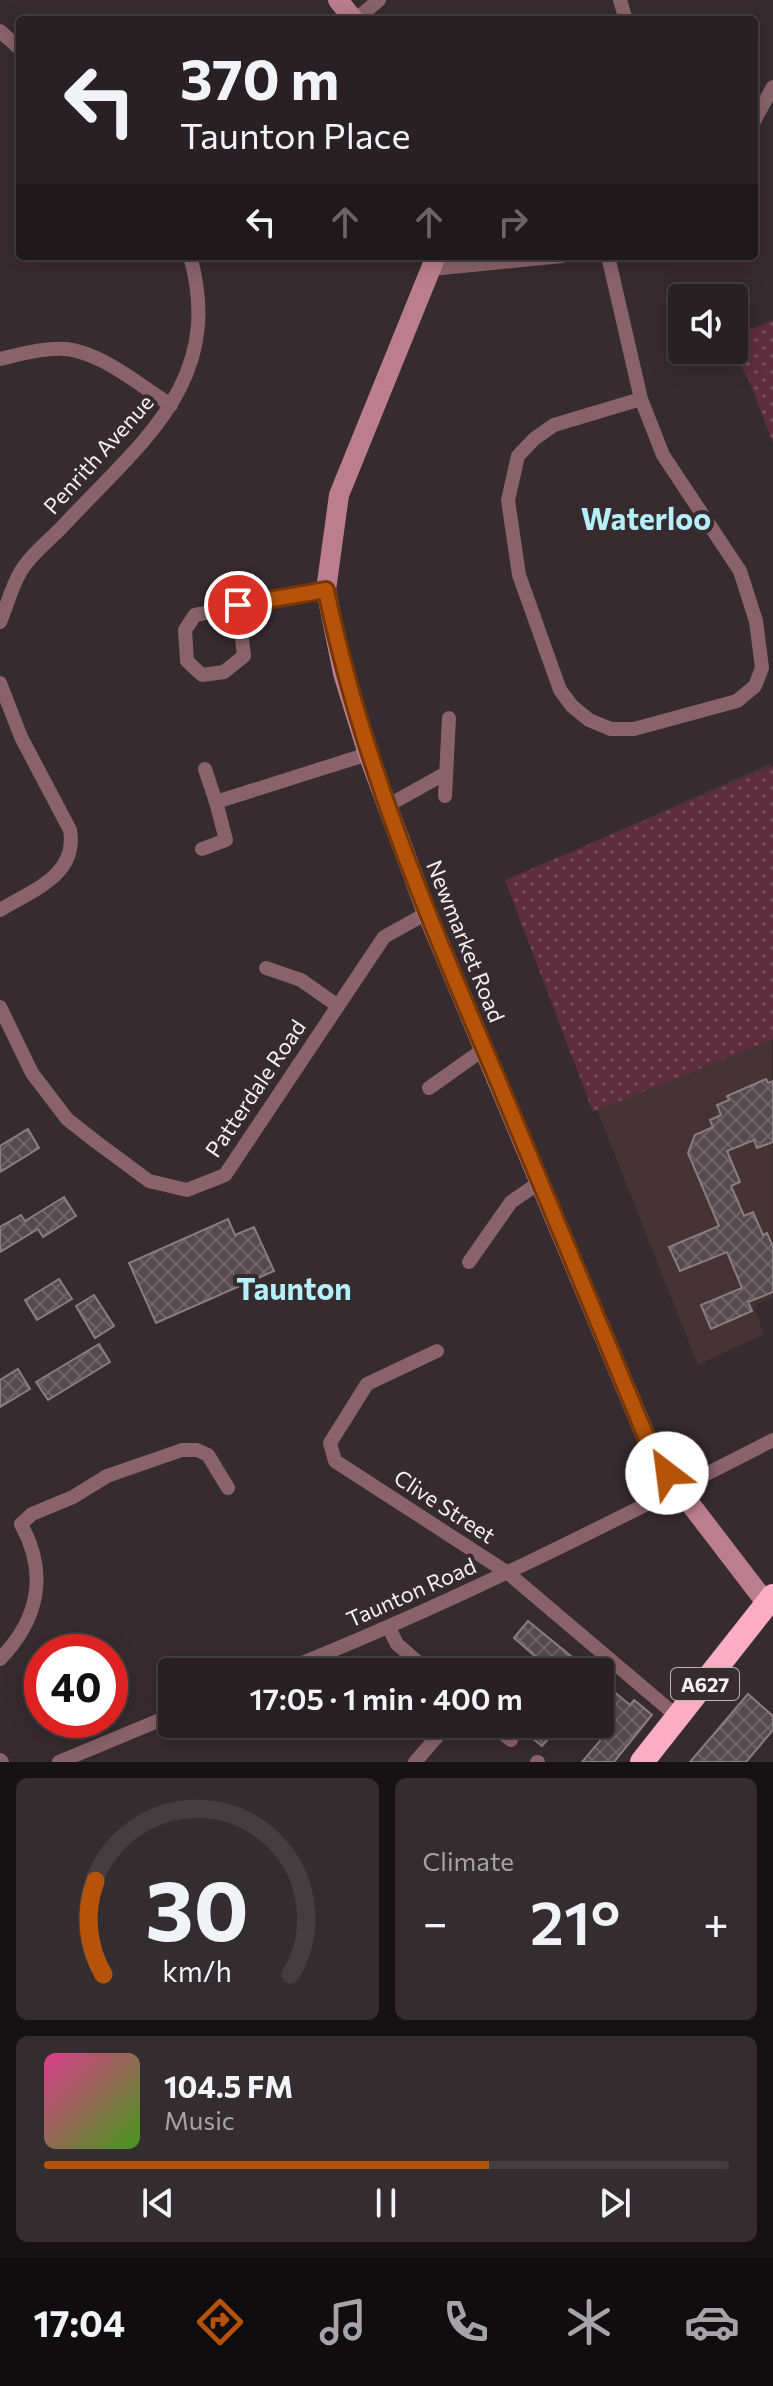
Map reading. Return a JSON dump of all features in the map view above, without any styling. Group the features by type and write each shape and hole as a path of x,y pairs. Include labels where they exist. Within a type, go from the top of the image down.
{"highway":[{"name":"A627","path":"642,1762 771,1604"}],"street":[{"path":"338,0 352,16"},
{"path":"360,16 379,0"},
{"path":"0,31 16,45"},
{"path":"758,114 773,87"},
{"name":"Penrith Avenue","path":"0,622 21,571 171,405 186,382 196,345 200,295 191,260"},
{"path":"434,263 489,260"},
{"path":"609,260 641,399 663,455 740,571 756,621 762,668 755,686 737,701 634,729 611,729 589,720 560,690 519,575 508,500 518,456 534,439 554,425 641,399"},
{"name":"Newmarket Road","path":"434,263 339,495 326,590 343,673 368,754 427,913 655,1458 771,1604"},
{"path":"0,359 45,349 68,350 97,360 171,405"},
{"path":"238,605 244,656 224,672 202,675 187,661 185,630 195,615 238,605 326,590"},
{"path":"0,683 21,737 70,830 72,846 58,875 0,910"},
{"path":"445,796 449,718"},
{"path":"216,802 368,754"},
{"path":"202,849 226,840 205,769"},
{"path":"387,806 446,773"},
{"name":"Patterdale Road","path":"2,1015 32,1073 67,1119 149,1181 187,1190 225,1175 384,937 427,913"},
{"path":"266,968 301,980 338,1006"},
{"path":"429,1088 484,1049"},
{"path":"469,1262 511,1202 540,1182"},
{"name":"Clive Street","path":"437,1351 367,1384 330,1443 335,1461 508,1573 679,1718"},
{"name":"Taunton Road","path":"315,1658 389,1628 508,1573 773,1440"},
{"path":"0,1659 25,1629 38,1583 38,1565 32,1543 21,1524 32,1514 73,1497 107,1476 182,1450 197,1450 208,1455 228,1488"},
{"path":"389,1628 397,1644 413,1658"},
{"path":"59,1762 158,1721"},
{"path":"415,1762 436,1738"}],"shaded area":[{"path":"773,320 773,443 749,380 739,364 748,364 748,330"},
{"path":"771,763 773,1297 753,1306 764,1334 698,1365 510,890 519,875"},
{"path":"773,766 773,1039 593,1112 505,880"}],"building":[{"path":"766,1079 768,1083 773,1081 773,1142 757,1148 754,1140 727,1151 740,1182 731,1186 744,1216 753,1212 763,1235 767,1233 773,1247 773,1292 748,1302 752,1311 711,1329 701,1305 742,1288 727,1252 680,1271 669,1247 719,1226 688,1153 695,1135 713,1127 710,1120 721,1115 717,1105 729,1100 727,1096"},
{"path":"28,1129 39,1148 0,1172 0,1146"},
{"path":"64,1197 76,1216 43,1237 38,1229 0,1252 0,1227 21,1215 25,1221"},
{"path":"228,1219 235,1235 254,1227 274,1271 156,1323 129,1263"},
{"path":"59,1279 72,1299 37,1320 25,1300"},
{"path":"94,1295 114,1326 95,1338 76,1306"},
{"path":"99,1344 110,1362 48,1400 36,1382"},
{"path":"18,1369 30,1389 0,1407 0,1380"},
{"path":"528,1621 573,1658 537,1658 514,1638"},
{"path":"614,1692 630,1705 634,1700 652,1715 614,1762 582,1762 600,1738 614,1738"},
{"path":"748,1694 773,1716 773,1730 746,1762 690,1762"},
{"path":"532,1738 549,1738 542,1746"}],"district":[{"name":"Waterloo","path":"646,517"},
{"name":"Taunton","path":"294,1287"}],"route":[{"path":"238,605 326,590 343,673 368,754 427,913 655,1458 667,1473"}]}
